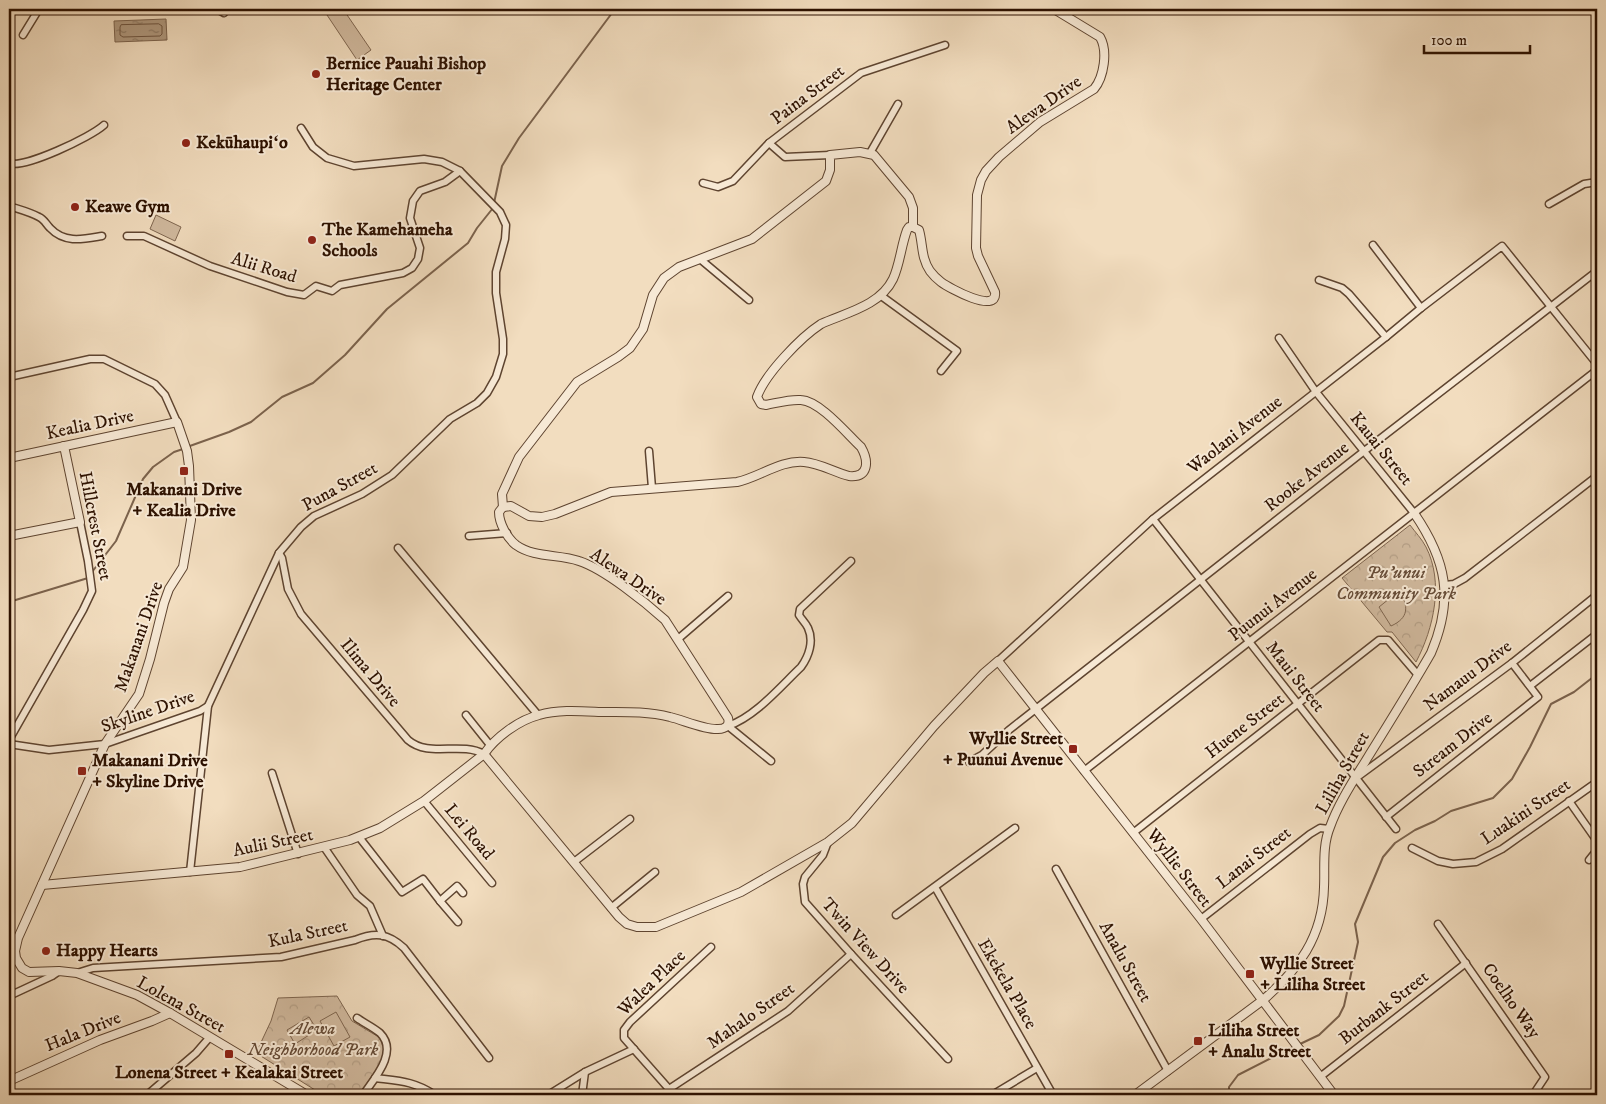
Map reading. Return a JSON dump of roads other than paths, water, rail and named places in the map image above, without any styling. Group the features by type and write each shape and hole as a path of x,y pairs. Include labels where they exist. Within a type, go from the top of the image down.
{"street":[{"path":"23,35 39,9"},
{"path":"217,9 224,13"},
{"name":"Alewa Drive","path":"913,227 919,230 924,260 935,276 947,286 981,301 993,301 996,296 995,292 976,248 977,195 981,180 999,156 1047,117 1094,89 1099,83 1101,76 1104,47 1100,37 1054,9"},
{"name":"Paina Street","path":"703,183 718,187 733,181 770,143 861,73 945,45"},
{"path":"870,153 898,104"},
{"path":"9,163 30,161 53,152 83,139 98,131 104,125"},
{"path":"301,128 313,147 327,158 354,166 424,159 442,162 460,171"},
{"path":"503,507 511,506 529,516 542,518 611,492 737,482 796,462 811,463 855,477 860,475 866,467 865,455 861,447 812,403 798,400 766,405 761,404 758,397 760,391 782,360 814,328 867,304 888,288 907,230 913,227 913,208 909,197 878,159 870,153 785,157 770,143"},
{"path":"469,536 507,534 499,517 499,512 503,507 502,494 514,465 567,393 582,378 626,352 636,342 653,295 661,282 673,271 752,239 788,212 826,181 830,170 830,154"},
{"name":"Alii Road","path":"127,236 144,236 203,264 287,292 304,295 316,286 332,291 340,286 402,273 412,268 418,259 420,248 410,218 412,201 420,191 445,182 460,171"},
{"name":"Puna Street","path":"190,872 208,706 279,553 301,527 314,516 362,494 392,475 450,419 477,403 487,393 496,377 503,354 503,338 496,293 496,272 505,238 506,225 500,212 460,171"},
{"path":"1549,204 1584,184 1597,182"},
{"path":"9,206 37,216 64,237 76,240 102,236"},
{"path":"1373,245 1421,308"},
{"name":"Waolani Avenue","path":"998,661 1153,519 1502,246 1550,308"},
{"path":"700,259 749,300"},
{"name":"Rooke Avenue","path":"969,762 982,755 1009,730 1199,580 1597,271"},
{"path":"1319,280 1342,288 1349,294 1386,338"},
{"path":"880,295 957,351 941,371"},
{"path":"1550,308 1597,364"},
{"name":"Kauai Street","path":"1279,338 1316,392 1414,513 1436,549 1445,585"},
{"name":"Makanani Drive","path":"9,377 90,359 104,359 155,384 165,395 187,451 191,520 183,567 168,589 139,694 106,744 18,938 16,955 22,968 29,972 59,971"},
{"name":"Puunui Avenue","path":"1084,771 1597,370"},
{"name":"Kealia Drive","path":"9,458 176,422"},
{"name":"Hillcrest Street","path":"9,740 92,591 88,561 64,446"},
{"path":"649,451 652,488"},
{"path":"1445,585 1454,584 1466,578 1597,476"},
{"name":"Maui Street","path":"1153,519 1396,829"},
{"path":"9,536 80,522"},
{"name":"Alewa Drive","path":"507,534 516,545 526,550 565,557 592,567 665,620 728,718 728,726"},
{"path":"398,548 538,715"},
{"name":"Ilima Drive","path":"279,553 282,558 288,589 302,616 408,740 419,748 469,750 484,754"},
{"path":"851,561 800,609 799,615 809,630 811,641 807,657 801,667 740,722 724,729 713,729 671,717 645,713 569,711 538,715 520,724 490,745 484,754 611,908 627,924 637,927 656,927 741,892 828,842 852,823 934,726 984,673 998,661"},
{"name":"Liliha Street","path":"1135,1095 1262,1000 1282,984 1299,964 1315,935 1320,920 1324,899 1324,857 1329,829 1339,806 1418,675 1439,635 1443,619 1445,585"},
{"name":"Namauu Drive","path":"1355,778 1512,663 1597,595"},
{"path":"678,639 728,596"},
{"path":"1512,663 1530,686 1597,634"},
{"name":"Huene Street","path":"1133,833 1379,640 1388,640 1418,675"},
{"name":"Wyllie Street","path":"998,661 1201,919 1334,1095"},
{"name":"Stream Drive","path":"1386,817 1538,697 1530,686"},
{"name":"Skyline Drive","path":"9,744 49,750 106,744 200,711 208,706"},
{"path":"466,715 490,745"},
{"path":"728,726 770,761"},
{"name":"Aulii Street","path":"42,885 240,867 298,854 359,837 380,828 424,801 484,754"},
{"path":"272,773 298,854"},
{"name":"Luakini Street","path":"1412,848 1438,861 1453,864 1476,862 1502,849 1597,782"},
{"name":"Lei Road","path":"424,801 492,883"},
{"path":"1569,801 1597,841"},
{"path":"574,862 630,819"},
{"path":"896,915 1015,828"},
{"name":"Lanai Street","path":"1201,919 1310,834 1320,828 1329,829"},
{"path":"359,837 402,892 423,879 458,922"},
{"name":"Twin View Drive","path":"828,842 823,855 805,877 803,884 805,902 948,1059"},
{"path":"324,847 357,895 370,906 384,936 391,938 404,948 489,1058"},
{"path":"1589,860 1597,850"},
{"name":"Analu Street","path":"1056,869 1168,1071"},
{"path":"611,908 655,872"},
{"path":"440,901 457,886 463,893"},
{"name":"Ekekela Place","path":"935,887 1053,1095"},
{"name":"Coelho Way","path":"1438,924 1545,1077 1533,1095"},
{"name":"Kula Street","path":"77,973 93,968 281,957 355,940 366,935 384,936"},
{"path":"9,938 18,938"},
{"name":"Walea Place","path":"669,1089 624,1038 624,1030 630,1022 711,947"},
{"name":"Mahalo Street","path":"665,1095 669,1089 742,1043 788,1011 851,954"},
{"name":"Burbank Street","path":"1320,1077 1466,962"},
{"path":"9,996 59,971"},
{"name":"Lolena Street","path":"59,971 77,973 130,992 170,1013 307,1095"},
{"name":"Hala Drive","path":"9,1081 100,1040 152,1022 170,1013"},
{"path":"357,1018 381,1034 387,1048 386,1060 363,1095"},
{"path":"147,1095 196,1053 209,1038"},
{"path":"548,1095 585,1072 634,1049"},
{"path":"992,1095 1038,1068"},
{"path":"582,1095 585,1072"},
{"path":"375,1078 404,1081 421,1086 435,1095"}],"water":[{"path":"166,19 167,40 115,42 114,21"}],"waterway":[{"path":"494,203 502,166 519,138 615,9"},
{"path":"187,447 251,422 282,397 313,383 345,355 387,309 468,243 493,208"},
{"path":"92,572 116,541 143,479 153,467 174,452 183,449"},
{"path":"9,602 88,578"},
{"path":"1300,1044 1319,1035 1339,1016 1344,1006 1358,942 1355,924 1383,857 1395,843 1415,830 1451,811 1493,798 1512,779 1551,704 1574,692 1597,674"},
{"path":"1229,1095 1229,1087 1238,1075 1295,1046"}],"place":[{"name":"Bernice Pauahi Bishop Heritage Center","path":"316,74"},
{"name":"Kekūhaupiʻo","path":"186,143"},
{"name":"Keawe Gym","path":"75,207"},
{"name":"The Kamehameha Schools","path":"312,240"},
{"name":"Makanani Drive + Kealia Drive","path":"184,471"},
{"name":"Wyllie Street + Puunui Avenue","path":"1073,749"},
{"name":"Makanani Drive + Skyline Drive","path":"82,771"},
{"name":"Happy Hearts","path":"46,951"},
{"name":"Wyllie Street + Liliha Street","path":"1250,974"},
{"name":"Liliha Street + Analu Street","path":"1198,1041"},
{"name":"Lonena Street + Kealakai Street","path":"229,1054"}],"park label":[{"name":"Pu'unui Community Park","path":"1396,583"},
{"name":"Alewa Neighborhood Park","path":"313,1039"}]}
